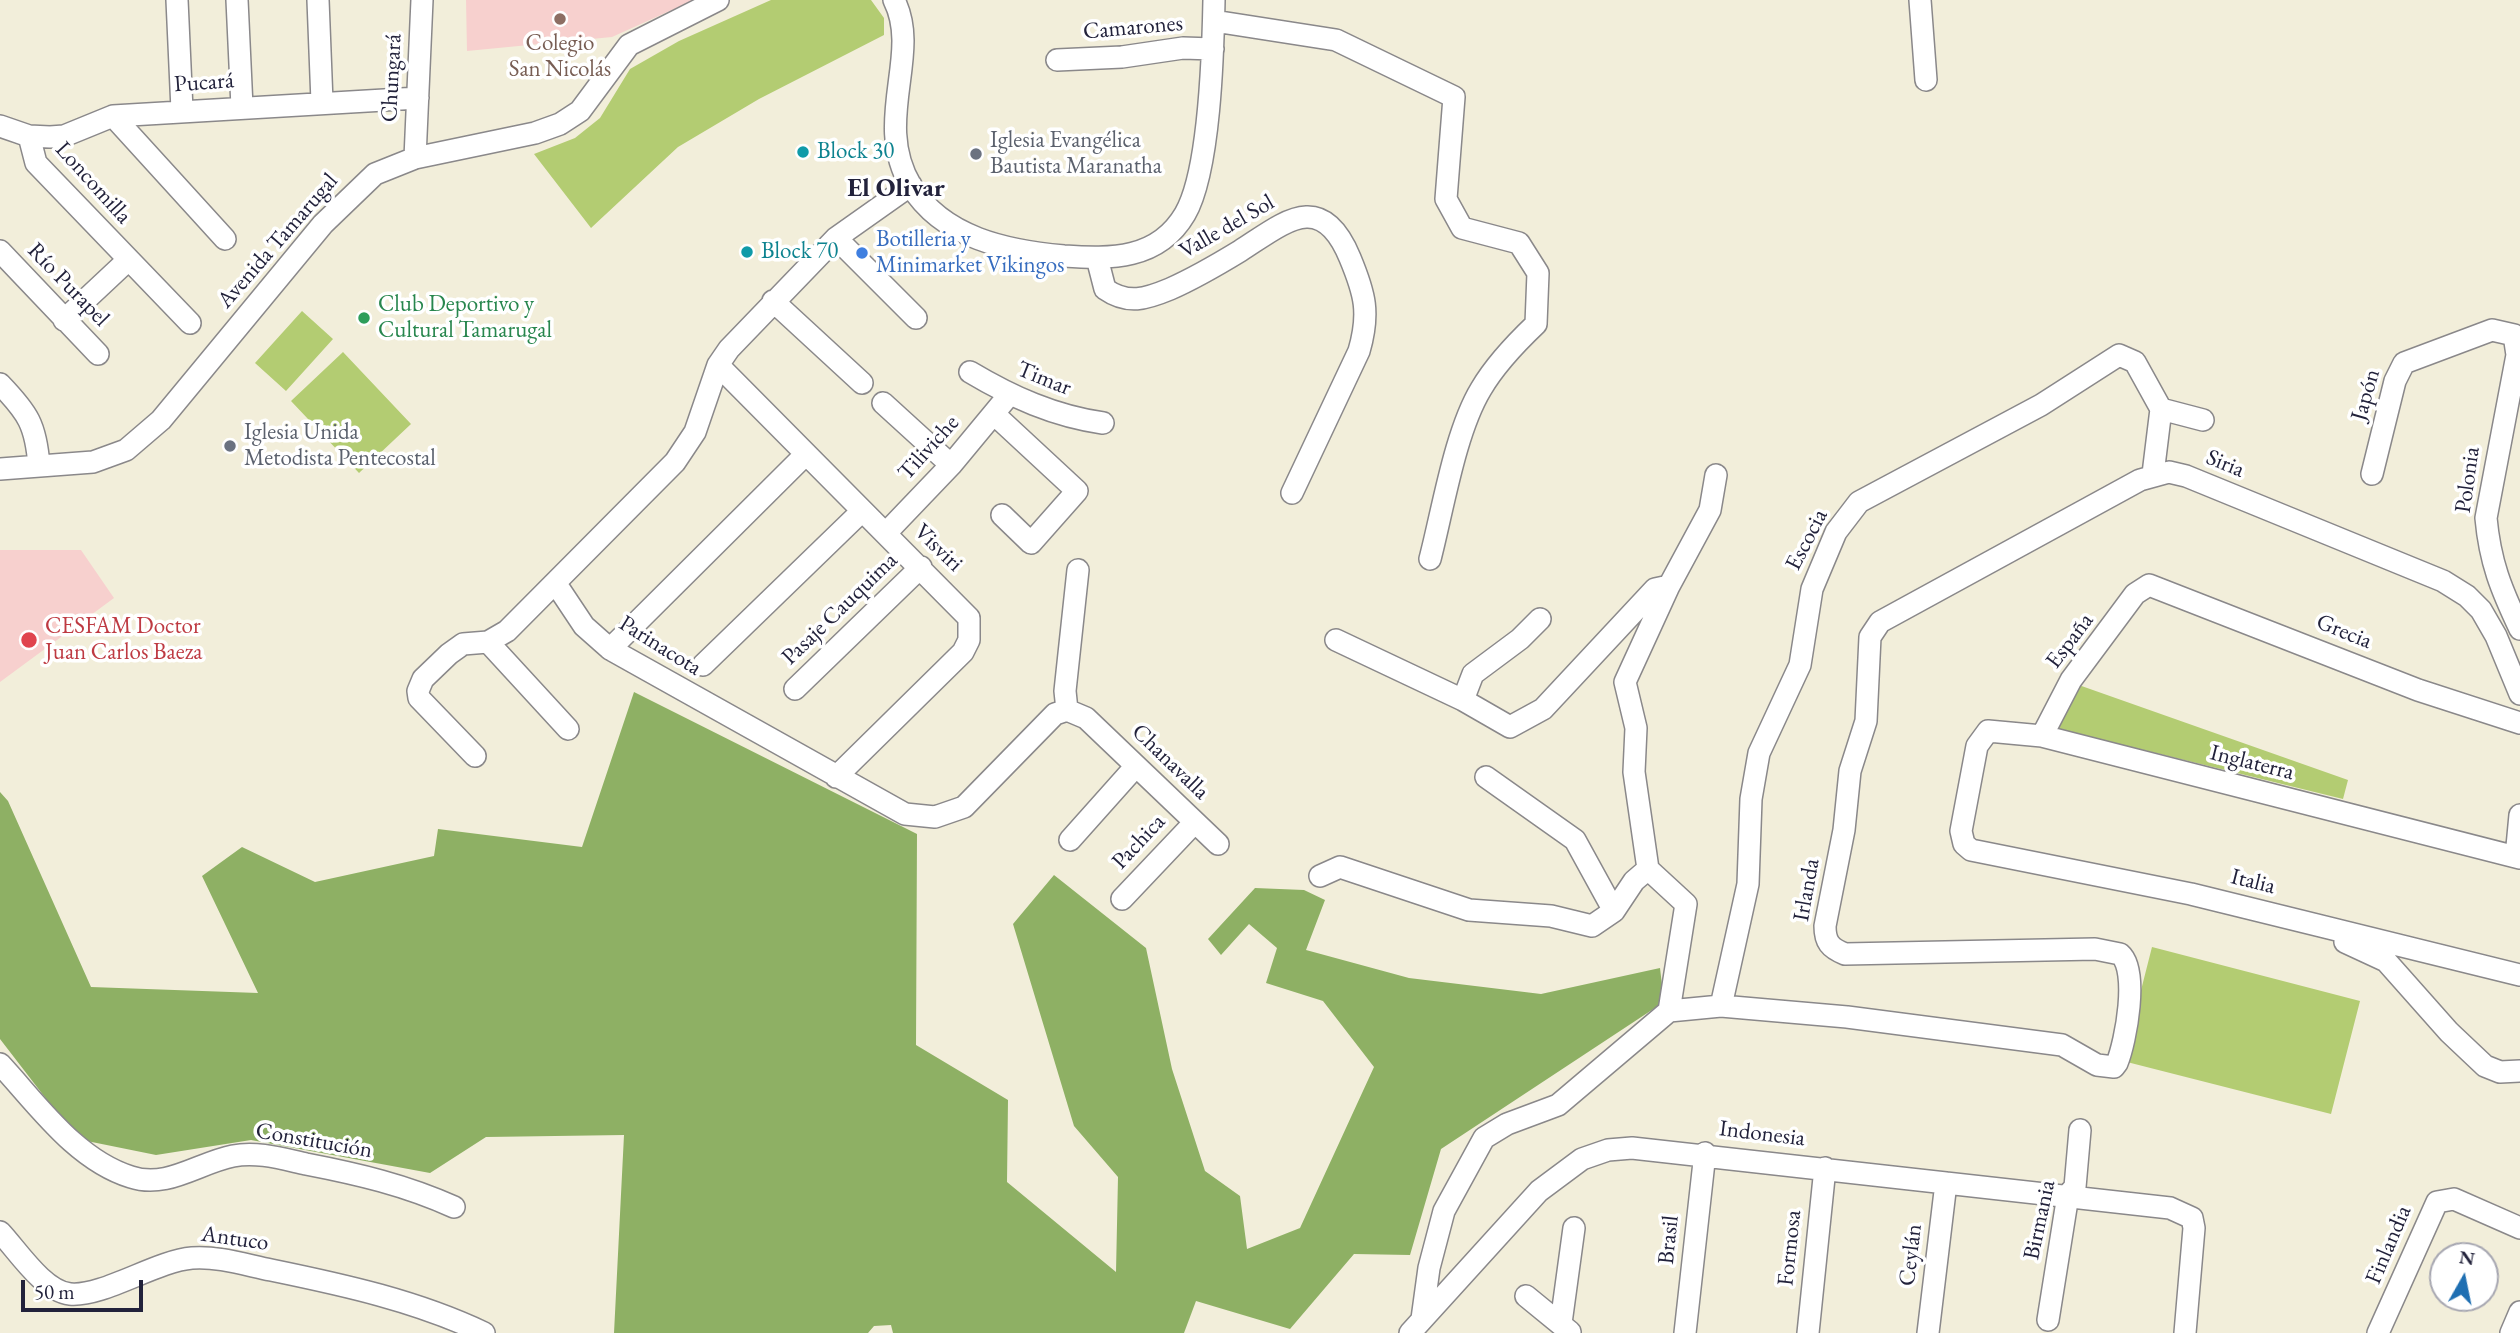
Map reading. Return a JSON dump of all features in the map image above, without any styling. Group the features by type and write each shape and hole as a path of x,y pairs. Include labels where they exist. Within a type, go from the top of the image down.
{"street":[{"path":"177,0 182,110"},
{"path":"237,0 242,107"},
{"path":"318,0 322,102"},
{"name":"Chungará","path":"415,158 422,0"},
{"name":"Avenida Tamarugal","path":"0,468 93,462 110,457 141,439 160,421 349,197 375,174 415,158 535,133 560,124 580,111 629,45 718,0"},
{"path":"894,0 899,10 903,33 894,106 900,160 911,185 944,221 996,246 1097,258 1124,257 1150,248 1171,232 1186,212 1202,156 1213,49 1214,10 1336,40 1454,97 1446,199 1462,228 1519,243 1538,273 1536,324 1512,347 1480,390 1462,437 1430,559"},
{"path":"1920,0 1926,80"},
{"name":"Camarones","path":"1056,60 1122,57 1183,48 1213,49"},
{"name":"Pucará","path":"0,126 29,136 64,136 113,116 418,98"},
{"path":"113,116 225,239"},
{"name":"Loncomilla","path":"29,136 36,163 127,261 190,323"},
{"path":"475,756 424,705 418,691 423,679 463,644 488,642 507,631 556,584 686,448 718,365 773,301 836,238 911,185"},
{"name":"Valle del Sol","path":"1097,258 1105,289 1127,300 1147,299 1202,275 1286,220 1310,217 1330,228 1338,236 1358,278 1366,303 1367,326 1354,363 1292,494"},
{"path":"836,238 916,318"},
{"name":"Río Purapel","path":"0,251 98,354"},
{"name":"Loncomilla","path":"64,320 127,261"},
{"path":"773,301 862,383"},
{"name":"Japón","path":"2372,474 2395,381 2404,363 2492,330 2514,335"},
{"name":"Polonia","path":"2514,335 2517,355 2486,517 2493,568 2520,629"},
{"name":"Escocia","path":"1721,1006 1748,884 1751,799 1759,753 1800,665 1811,589 1836,532 1859,502 2041,405 2119,355 2135,362 2161,409"},
{"name":"Visviri","path":"718,365 969,618 969,640 962,652 836,777"},
{"name":"Timar","path":"970,372 1009,395 1068,418 1103,423"},
{"path":"0,384 29,417 37,436 39,466"},
{"name":"Tiliviche","path":"886,533 951,465 1009,395"},
{"path":"883,403 951,465"},
{"path":"2153,474 2161,409"},
{"name":"Siria","path":"2161,409 2203,420"},
{"path":"993,414 1077,491 1031,543 1002,515"},
{"path":"610,649 806,455"},
{"name":"Siria","path":"2153,474 2169,472 2186,476 2443,581 2467,596 2481,610 2496,636 2520,694"},
{"name":"Irlanda","path":"1721,1006 1847,1017 2062,1045 2097,1065 2114,1067 2122,1049 2128,1005 2131,972 2125,958 2104,949 1845,954 1830,946 1825,926 1844,830 1850,771 1866,721 1869,649 1873,629 1880,622 2153,474"},
{"path":"1670,1011 1686,904 1648,869 1634,772 1636,728 1625,682 1670,586 1710,510 1716,475"},
{"path":"703,665 862,511"},
{"name":"Pasaje Cauquima","path":"795,689 921,567"},
{"path":"1076,714 1065,691 1078,570"},
{"name":"Parinacota","path":"556,584 584,626 610,649 905,814 920,817 948,815 964,807 1055,714 1076,714"},
{"name":"Grecia","path":"2149,585 2418,690 2520,723"},
{"name":"España","path":"2042,736 2071,680 2135,594 2149,585"},
{"path":"1336,640 1463,700 1510,727 1543,709 1656,589 1670,586"},
{"path":"1463,700 1473,674 1520,639 1539,619"},
{"path":"488,642 568,729"},
{"name":"Chanavalla","path":"1076,714 1136,765 1218,844"},
{"name":"Inglaterra","path":"1971,850 1964,844 1961,831 1977,746 1988,731 2042,736 2518,855"},
{"path":"1070,840 1136,765"},
{"path":"1486,778 1575,840 1614,911"},
{"path":"2518,855 2520,815"},
{"name":"Pachica","path":"1122,899 1195,822"},
{"name":"Italia","path":"1971,850 2191,894 2520,975"},
{"path":"1320,876 1340,867 1469,910 1551,916 1592,926 1614,911 1634,881 1648,869"},
{"path":"2300,921 2386,961 2449,1032 2485,1066 2500,1072 2520,1071"},
{"path":"1416,1326 1444,1211 1484,1138 1507,1124 1558,1105 1670,1011 1721,1006"},
{"name":"Constitución","path":"0,1065 92,1159 132,1178 160,1181 233,1156 255,1154 374,1177 410,1187 454,1207"},
{"name":"Birmania","path":"2048,1320 2068,1195 2075,1187 2080,1130"},
{"name":"Indonesia","path":"1416,1326 1539,1191 1582,1158 1608,1150 1632,1148 1705,1153 1946,1183 2068,1195 2180,1212 2192,1218 2194,1228 2185,1333"},
{"name":"Brasil","path":"1685,1333 1705,1153"},
{"name":"Formosa","path":"1808,1333 1825,1168"},
{"name":"Ceylán","path":"1928,1333 1946,1183"},
{"name":"Finlandia","path":"2378,1333 2437,1202 2454,1199 2520,1228"},
{"path":"1566,1328 1574,1228"},
{"name":"Antuco","path":"0,1231 50,1285 70,1294 92,1290 175,1261 207,1258 376,1294 451,1317 484,1333"},
{"path":"1526,1296 1566,1328"},
{"path":"2511,1333 2520,1312"}],"shaded area":[{"name":"Colegio San Nicolás","path":"466,0 694,0 612,37 467,51"},
{"name":"CESFAM Doctor Juan Carlos Baeza","path":"0,550 81,550 114,598 0,682"}],"green space":[{"path":"771,0 871,0 884,18 884,35 759,99 678,147 591,228 534,154 575,138 600,118 630,69 679,41"},
{"path":"302,311 333,339 286,391 255,363"},
{"path":"343,352 411,424 359,473 291,401"},
{"path":"2073,683 2348,780 2343,799 2050,727"},
{"path":"634,692 917,834 916,1045 1008,1100 1007,1182 1116,1272 1118,1177 1074,1126 1013,924 1054,875 1146,948 1172,1069 1205,1171 1240,1196 1247,1249 1300,1228 1374,1067 1323,1001 1266,983 1277,948 1249,924 1221,955 1208,939 1255,888 1304,890 1325,900 1306,950 1409,978 1541,994 1660,968 1664,1002 1441,1149 1410,1255 1354,1254 1290,1329 1196,1301 1184,1333 893,1333 891,1325 874,1326 868,1333 614,1333 624,1135 486,1137 430,1173 251,1140 156,1155 77,1139 0,1039 0,792 8,801 91,987 258,993 202,876 242,847 315,882 434,856 438,829 582,847"},
{"path":"2152,947 2360,1001 2331,1114 2123,1061"}],"place":[{"name":"Colegio San Nicolás","path":"560,19"},
{"name":"Block 30","path":"803,152"},
{"name":"Iglesia Evangélica Bautista Maranatha","path":"976,154"},
{"name":"Block 70","path":"747,252"},
{"name":"Botilleria y Minimarket Vikingos","path":"862,253"},
{"name":"Club Deportivo y Cultural Tamarugal","path":"364,318"},
{"name":"Iglesia Unida Metodista Pentecostal","path":"230,446"},
{"name":"CESFAM Doctor Juan Carlos Baeza","path":"29,640"}],"district":[{"name":"El Olivar","path":"896,189"}]}
